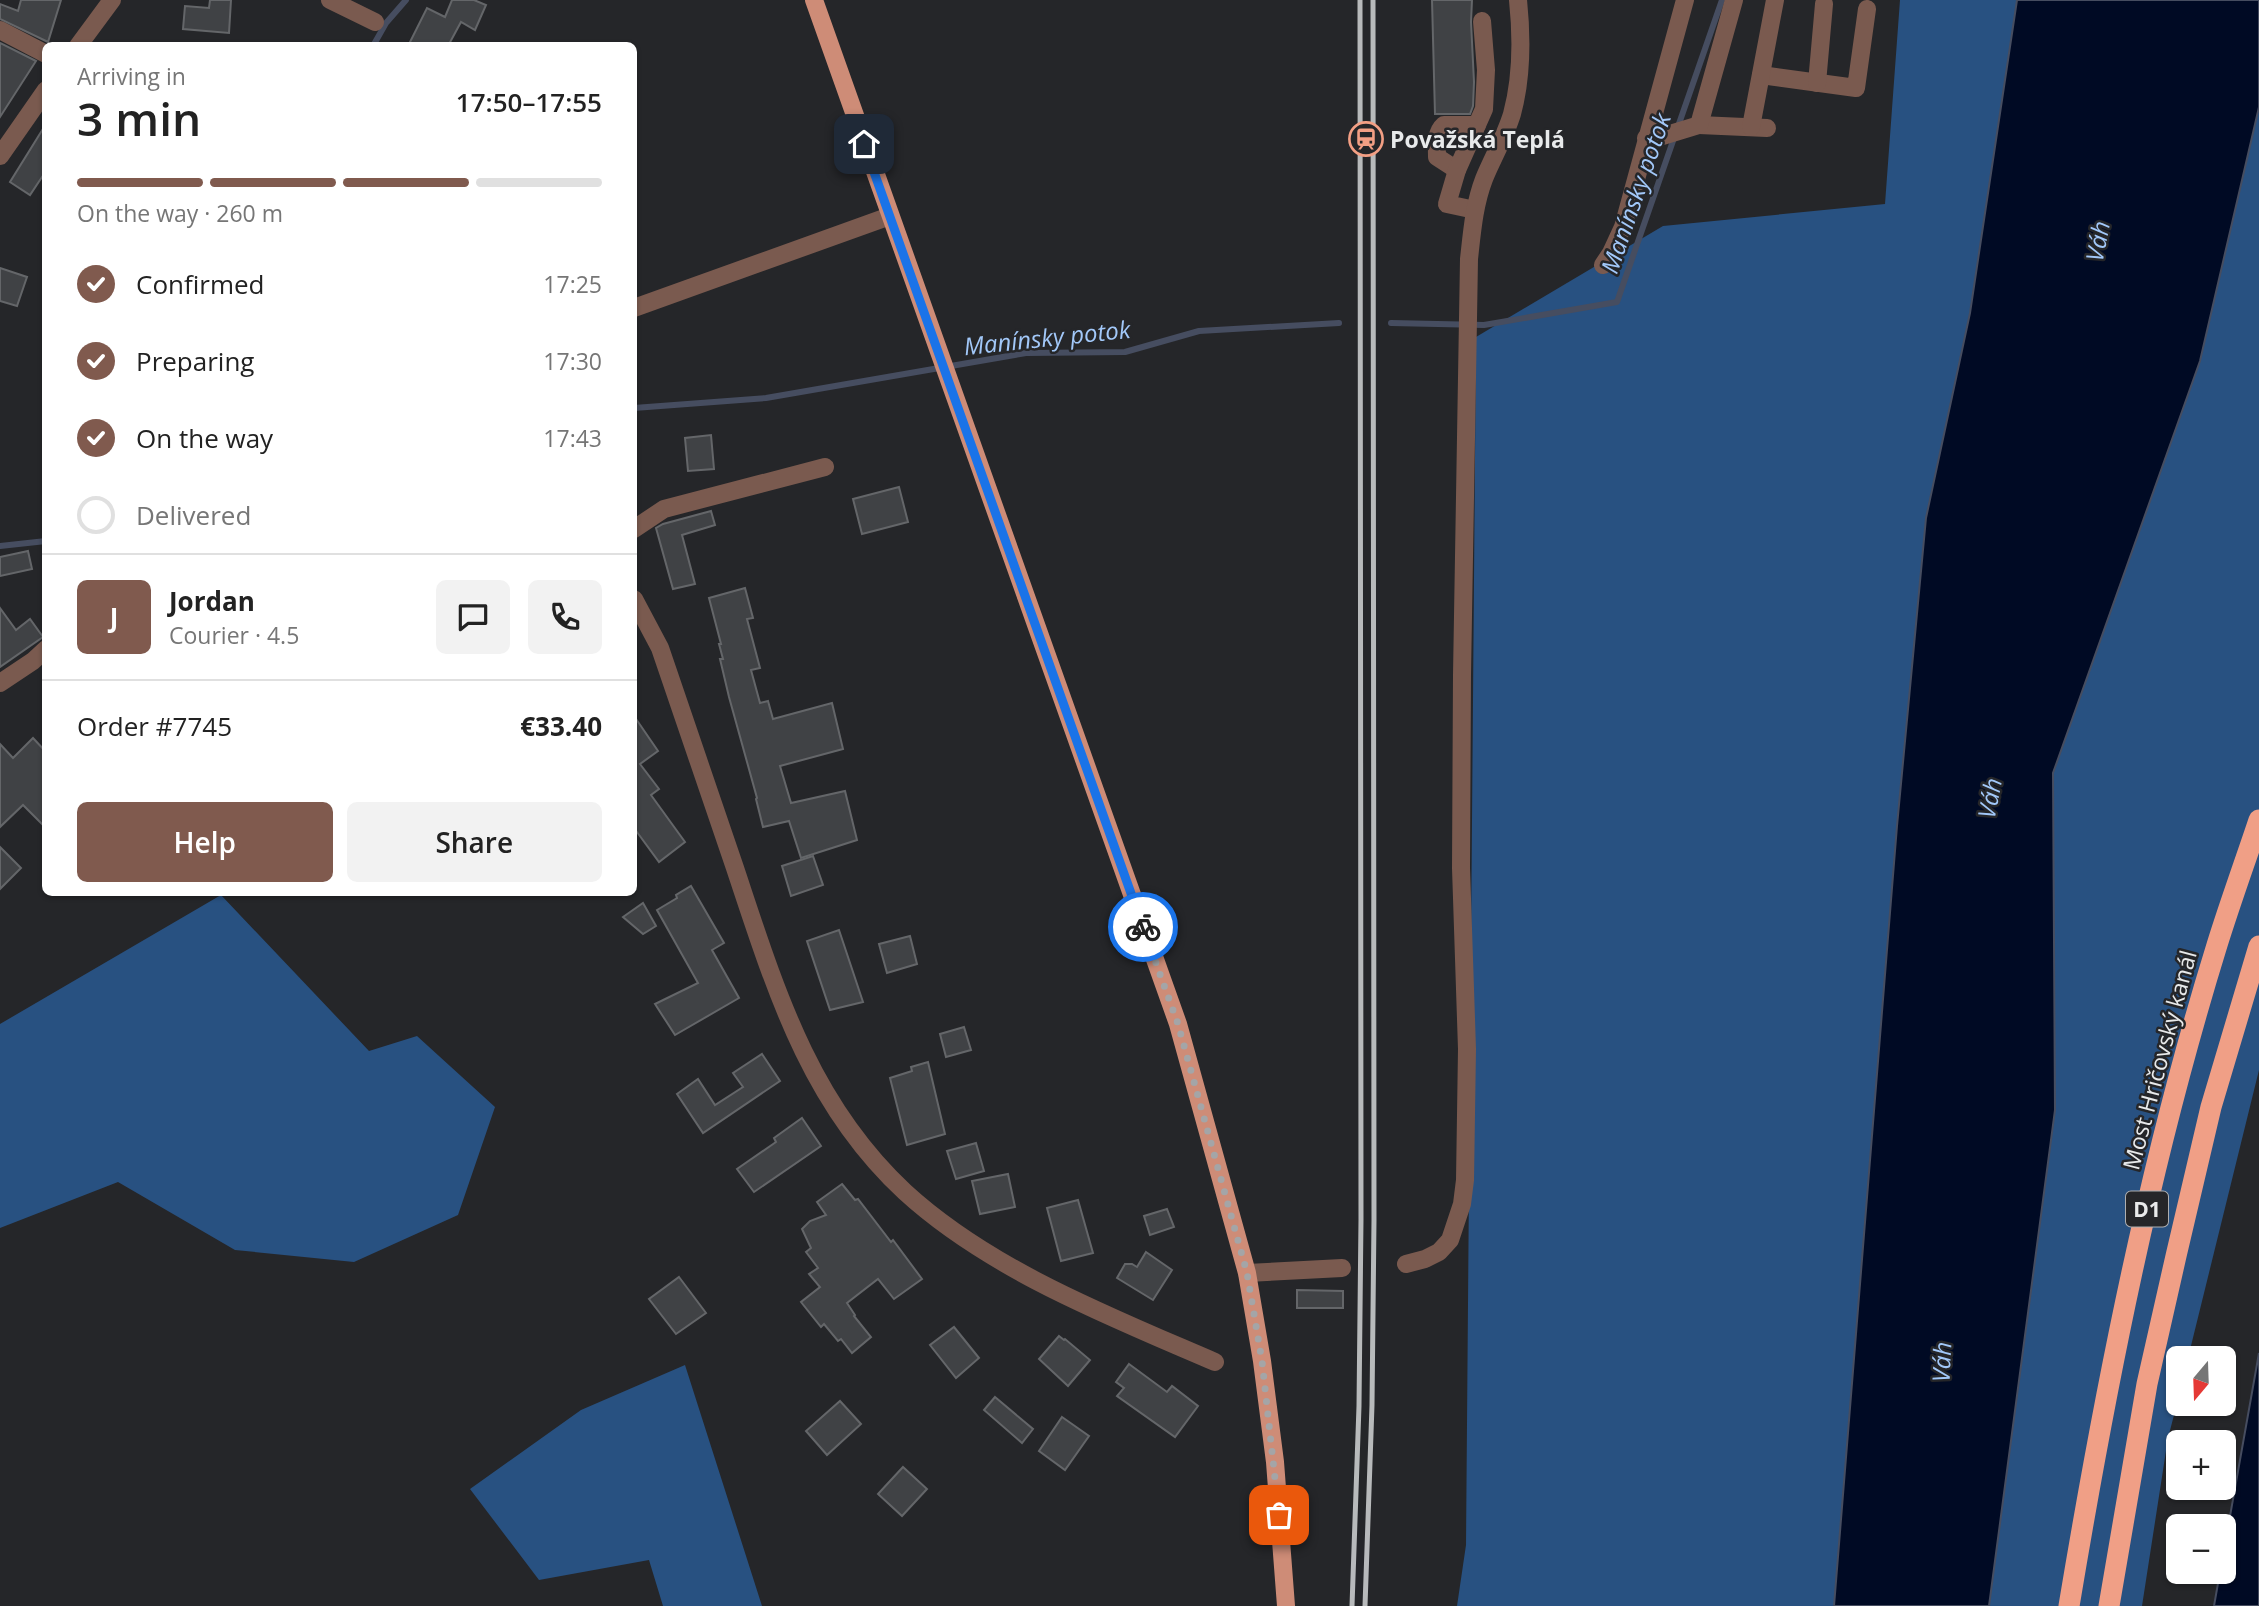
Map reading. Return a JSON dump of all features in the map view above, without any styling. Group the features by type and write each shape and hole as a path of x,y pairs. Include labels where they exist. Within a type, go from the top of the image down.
{"highway":[{"name":"Most Hričovský kanál","path":"2069,1606 2137,1247 2217,945 2259,820"},
{"name":"D1","path":"2109,1606 2147,1384 2176,1256 2211,1107 2259,946"}],"main road":[{"path":"814,0 1178,1024 1247,1273 1275,1462 1286,1606"}],"street":[{"path":"81,42 112,0"},
{"path":"330,0 375,22"},
{"path":"1406,1264 1439,1252 1450,1240 1462,1203 1465,1181 1468,1049 1461,854 1469,259 1475,211 1485,179 1511,118 1517,93 1521,27 1518,0"},
{"path":"1603,265 1623,227 1685,0"},
{"path":"1699,125 1734,0"},
{"path":"1646,138 1663,136 1699,125 1759,127 1761,75 1775,0"},
{"path":"1817,83 1825,4"},
{"path":"1761,75 1856,88 1867,9"},
{"path":"1475,211 1447,204 1457,170 1484,110 1486,70 1482,21"},
{"path":"0,30 42,52"},
{"path":"0,156 42,96"},
{"path":"1457,170 1437,157 1440,127 1477,125"},
{"path":"637,307 890,216"},
{"path":"637,527 664,509 825,467"},
{"path":"637,605 660,648 783,1011 813,1070 851,1132 906,1193 940,1221 976,1245 1040,1283 1102,1314 1215,1362"},
{"path":"0,684 42,653"},
{"path":"1247,1273 1342,1268"}],"shaded area":[{"path":"1900,0 2017,0 1970,313 1926,518 1897,826 1834,1606 1457,1606 1466,1545 1476,337 1663,226 1885,204"},
{"path":"2259,107 2259,1070 2191,1346 2166,1346 2166,1416 2174,1416 2170,1430 2166,1430 2166,1451 2142,1606 1989,1606 2055,1110 2053,773 2200,361"},
{"path":"222,896 369,1051 417,1036 495,1107 458,1215 354,1262 235,1250 118,1182 0,1228 0,1024"},
{"path":"685,1365 762,1606 663,1606 649,1560 539,1580 470,1489 581,1410"}],"water":[{"name":"Váh","path":"2017,0 2259,0 2259,107 2200,361 2053,773 2055,1110 1989,1606 1834,1606 1897,826 1926,518 1970,313"},
{"path":"2259,1353 2259,1606 2214,1606 2218,1584 2236,1584 2236,1514 2230,1514 2233,1500 2236,1500 2236,1482"}],"building":[{"path":"21,0 61,0 48,42 0,19 0,4 18,11"},
{"path":"210,0 231,0 229,33 183,29 185,6 209,8"},
{"path":"452,0 474,0 486,5 475,30 461,22 450,42 410,42 427,8 445,17"},
{"path":"1432,0 1472,0 1474,82 1470,114 1435,114"},
{"path":"0,43 36,61 0,117"},
{"path":"42,130 42,177 30,195 10,182"},
{"path":"0,268 27,277 17,306 0,301"},
{"path":"711,435 714,469 688,471 685,438"},
{"path":"899,487 908,522 862,534 853,499"},
{"path":"711,511 715,525 682,535 695,584 673,589 656,528"},
{"path":"28,551 32,569 0,576 0,557"},
{"path":"745,588 753,618 747,619 760,668 751,670 760,703 768,701 773,719 832,703 843,749 780,766 791,803 845,791 857,840 801,858 789,821 763,827 720,659 723,659 721,644 709,598"},
{"path":"0,608 16,630 30,619 42,638 0,667"},
{"path":"637,720 658,751 640,764 659,789 651,795 685,842 659,862 637,832"},
{"path":"33,738 42,748 42,824 23,805 0,827 0,744 13,758"},
{"path":"0,847 21,868 0,889"},
{"path":"813,856 823,885 791,896 782,866"},
{"path":"691,886 724,943 712,950 739,998 675,1035 655,1004 698,983 657,910"},
{"path":"643,903 656,926 643,934 623,917"},
{"path":"839,930 863,1002 830,1010 807,941"},
{"path":"910,936 917,964 887,973 879,944"},
{"path":"964,1027 971,1050 946,1057 940,1034"},
{"path":"762,1054 780,1081 703,1133 677,1094 698,1079 715,1105 743,1087 733,1073"},
{"path":"928,1062 945,1134 907,1145 890,1078"},
{"path":"802,1118 821,1146 754,1192 737,1169 776,1142 774,1138"},
{"path":"976,1143 984,1171 956,1179 947,1151"},
{"path":"1008,1174 1015,1207 980,1214 972,1181"},
{"path":"842,1184 855,1200 858,1199 891,1242 893,1240 922,1279 894,1299 878,1279 847,1303 871,1337 852,1353 824,1324 821,1327 801,1302 820,1287 809,1274 818,1268 806,1252 811,1248 802,1229 810,1221 826,1215 817,1202"},
{"path":"1078,1200 1093,1253 1061,1261 1047,1208"},
{"path":"1167,1209 1174,1227 1150,1235 1144,1216"},
{"path":"1146,1252 1172,1270 1153,1300 1117,1278 1125,1264 1137,1267"},
{"path":"679,1277 706,1313 676,1334 649,1299"},
{"path":"1297,1290 1343,1291 1343,1308 1297,1308"},
{"path":"954,1327 979,1358 956,1378 930,1345"},
{"path":"1059,1336 1090,1360 1068,1386 1039,1359"},
{"path":"1129,1364 1167,1392 1172,1386 1198,1406 1175,1437 1117,1396 1124,1388 1116,1382"},
{"path":"995,1397 1033,1429 1022,1443 984,1410"},
{"path":"840,1401 861,1424 827,1455 806,1431"},
{"path":"1062,1417 1089,1436 1065,1470 1039,1451"},
{"path":"903,1467 927,1489 902,1516 878,1494"}],"waterway":[{"path":"375,42 386,23 406,0"},
{"name":"Manínsky potok","path":"1391,323 1484,325 1617,302 1722,0"},
{"name":"Manínsky potok","path":"637,408 766,398 1026,353 1125,352 1199,331 1339,323"},
{"name":"Manínsky potok","path":"0,546 42,541"}],"railway":[{"path":"1352,1606 1359,1406 1361,1219 1360,0"},
{"path":"1365,1606 1372,1405 1374,1220 1373,0"}],"way so far":[{"path":"1143,927 1178,1024 1247,1273 1262,1361 1279,1515"}],"place":[{"name":"Považská Teplá","path":"1366,139"}],"route":[{"path":"864,144 1143,927"}]}
